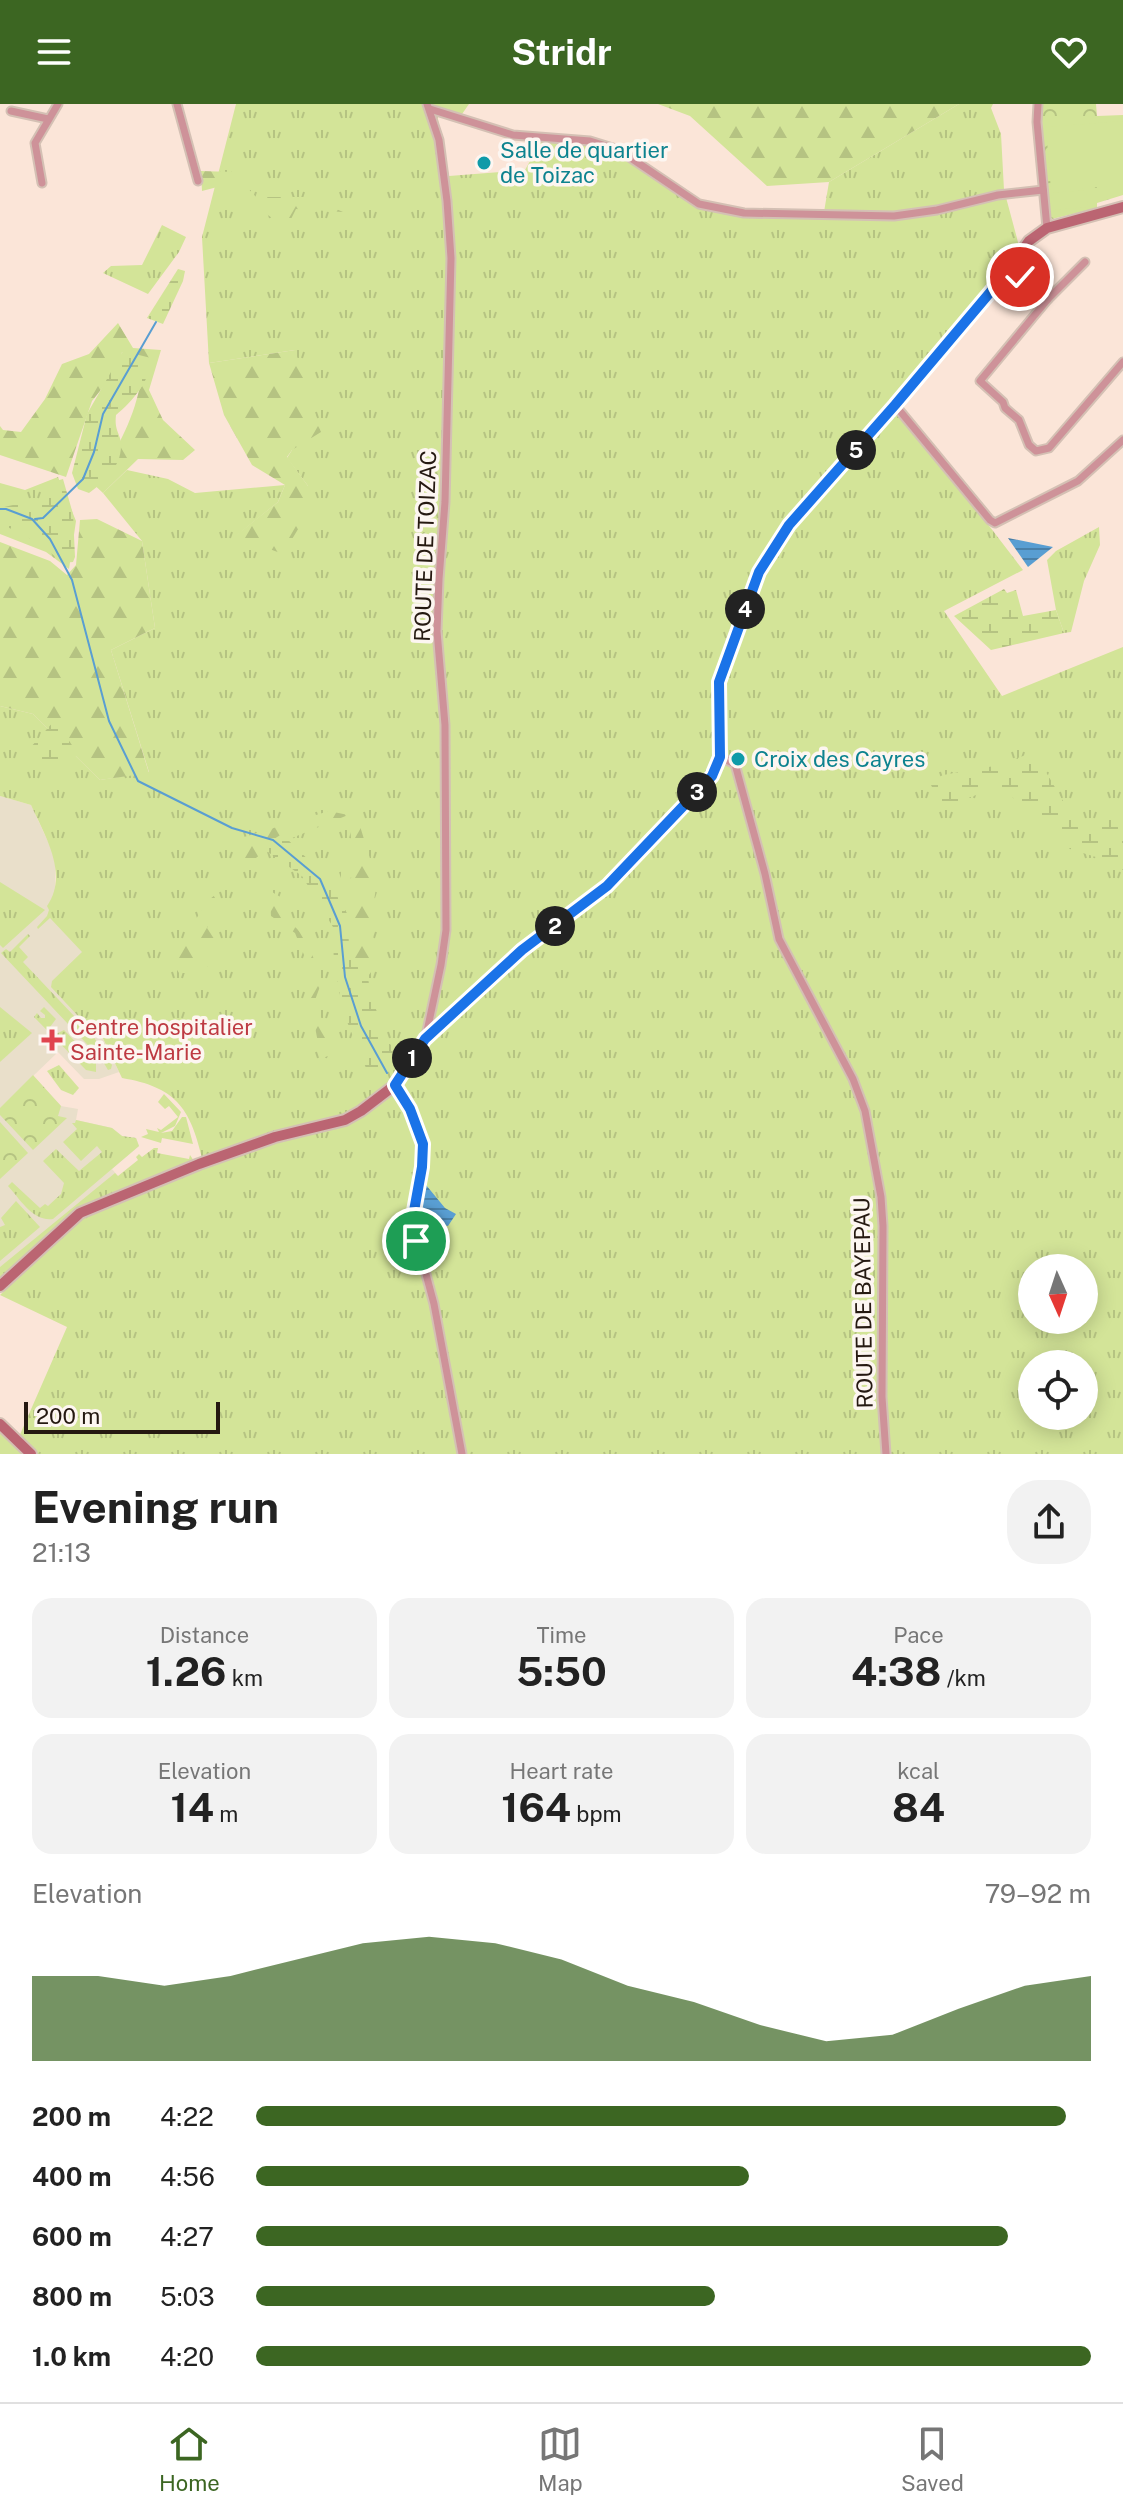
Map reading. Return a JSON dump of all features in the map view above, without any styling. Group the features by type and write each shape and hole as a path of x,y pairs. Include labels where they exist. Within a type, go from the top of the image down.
{"street":[{"path":"42,183 35,143 58,104"},
{"path":"177,104 198,181"},
{"path":"1038,104 1047,228"},
{"path":"429,106 513,135 590,141 619,150 699,204 744,213 824,213 869,217 913,214 998,195 1043,190"},
{"name":"ROUTE DE TOIZAC","path":"425,1039 446,930 445,725 437,631 445,502 451,258 439,140 429,106"},
{"path":"11,111 48,119"},
{"path":"0,1286 80,1213 237,1150 345,1120 395,1085 425,1039 522,950 607,886 712,776 720,757 719,682 759,572 789,525 895,405 1009,270 1029,241 1047,228 1123,207"},
{"path":"1085,262 1048,299 980,381 1019,420 1029,445 1036,451 1049,448 1123,362"},
{"path":"1009,270 1048,299"},
{"path":"895,405 995,523 1078,481 1123,440"},
{"name":"ROUTE DE BAYEPAU","path":"720,757 735,764 779,939 853,1079 865,1111 883,1226 881,1369 886,1454"},
{"path":"395,1085 410,1109 423,1144 412,1222 434,1304 462,1454"},
{"path":"0,1424 31,1454"}],"shaded area":[{"name":"Centre hospitalier Sainte-Marie","path":"0,796 31,805 55,857 55,895 163,950 57,987 98,1028 119,1072 99,1079 84,1079 58,1052 33,1076 61,1106 78,1109 76,1120 112,1128 122,1136 136,1138 139,1146 112,1169 127,1187 72,1213 0,1279"}],"green space":[{"path":"236,104 469,104 460,117 436,109 449,176 525,170 544,136 597,142 623,152 701,202 744,209 824,212 829,182 959,104 993,104 991,108 1001,134 1004,190 1022,257 895,411 957,484 1023,570 944,611 1002,696 1123,647 1123,1454 0,1454 0,1431 15,1446 67,1327 0,1295 79,1217 209,1166 228,1150 202,1158 192,1125 177,1102 155,1087 122,1078 98,1028 92,1031 51,987 52,981 82,952 50,918 38,929 47,916 47,906 56,881 52,855 31,805 0,796 0,706 33,714 100,780 149,772 111,650 155,628 142,541 103,493 127,470 168,479 195,493 285,485 278,502 236,536 308,486 287,458 292,450 295,350 209,363 202,237"},
{"path":"658,104 959,104 829,182 767,186 690,116"},
{"path":"1041,104 1096,104 1097,116 1123,115 1123,195 1097,203 1097,208 1052,219 1048,214"},
{"path":"1123,121 1123,185 1051,191 1046,127"},
{"path":"201,171 233,172 256,197 309,197 343,212 296,209 287,227 247,202 229,184 202,191"},
{"path":"1086,190 1088,207 1053,210 1051,193"},
{"path":"162,225 186,237 179,252 148,294 103,273 111,266 142,265"},
{"path":"178,269 185,271 183,281 163,324 147,318"},
{"path":"118,323 133,348 161,350 149,390 163,420 195,450 183,460 138,459 103,493 89,480 114,452 138,394 141,357 122,352 120,366 92,401 66,477 0,455 0,426 3,430 21,432 45,399 62,364 89,354"},
{"path":"295,350 321,432 292,450 287,457 308,486 306,516 283,554 235,536 278,502 285,485 252,465 224,415 209,363"},
{"path":"123,351 151,358 150,366 140,390 116,415 121,446 118,461 106,479 89,493 78,489 72,473 87,414"},
{"path":"58,477 76,521 69,569 46,552 0,534 0,483 25,490"},
{"path":"63,479 73,514 75,557 73,562 62,563 33,540 0,524 0,508 47,497 45,484"},
{"path":"97,519 142,541 155,628 111,650 149,773 100,780 33,714 0,706 0,542 50,561 67,575 76,565 80,520"},
{"path":"1099,527 1100,545 1084,581 1071,632 1064,633 1056,610 1047,560 1056,551"},
{"path":"1004,589 1007,593 1016,590 1023,616 1056,610 1064,633 991,650 954,616"},
{"path":"55,720 78,754 56,776 47,778 32,761 30,748"},
{"path":"1028,754 1036,755 1080,830 1086,835 1110,815 1123,821 1123,870 1112,862 1070,849 1000,786 941,805 931,785 933,780 943,775 1000,765"},
{"path":"329,811 348,815 270,847 238,872 244,837"},
{"path":"359,823 377,881 371,921 377,964 363,983 348,962 344,922 349,893 362,888 353,877 341,881 341,866 352,853 350,824"},
{"path":"282,834 326,877 348,915 349,950 368,978 371,996 388,1041 397,1054 383,1069 366,1068 339,1002 340,988 334,971 333,927 302,876 261,847"},
{"path":"0,882 45,910 3,948 0,945"},
{"path":"257,883 282,898 285,921 304,938 322,981 315,1000 328,1037 330,1055 321,1059 308,989 309,967 295,933 271,916 270,900 255,888"},
{"path":"215,895 223,900 207,928 218,945 218,957 200,973 179,973 174,965 163,964 174,945 187,936 205,903"},
{"path":"28,934 30,936 19,947 28,957 23,962 93,1036 112,1065 111,1069 108,1070 1,953 6,949 10,952"},
{"path":"0,1007 32,1033 0,1062"},
{"path":"44,1007 56,1019 50,1027 56,1034 64,1030 96,1063 96,1072 86,1070 34,1017 37,1013 45,1018 40,1011"},
{"path":"59,1065 79,1088 73,1095 61,1090 47,1071"},
{"path":"33,1075 61,1106 58,1116 67,1118 33,1150 0,1115 0,1108"},
{"path":"164,1094 181,1112 175,1126 161,1133 172,1131 182,1117 186,1117 193,1144 162,1138 161,1143 141,1137 148,1134 146,1129 159,1132 157,1128 161,1130 178,1117 169,1106 165,1109 158,1102"},
{"path":"76,1120 112,1128 122,1136 136,1138 139,1146 53,1219 39,1217 8,1186 12,1182 40,1208 45,1204 48,1206 61,1194 64,1183 43,1161 56,1149 79,1171 102,1152 97,1146 81,1161 63,1142 77,1129 72,1123"},
{"path":"0,1122 28,1153 0,1179"},
{"path":"158,1148 157,1153 189,1159 190,1155 194,1161 72,1213 0,1281 0,1267 115,1173 118,1176 138,1160 136,1157 139,1154 142,1157"},
{"path":"16,1201 40,1227 0,1261 0,1227 5,1225 1,1218"}],"water":[{"path":"1008,538 1053,547 1028,567"},
{"path":"426,1185 445,1208 456,1214 448,1226 434,1223 418,1204"}],"waterway":[{"path":"35,519 43,518 83,479 94,452 103,414 156,322"},
{"path":"0,509 32,519 50,539 72,580 109,721 138,781 232,828 273,840 320,879 340,926 345,977 361,1026 387,1073"}],"place":[{"name":"Salle de quartier de Toizac","path":"484,163"},
{"name":"Croix des Cayres","path":"738,759"},
{"name":"Centre hospitalier Sainte-Marie","path":"52,1040"}],"route":[{"path":"416,1241 412,1222 423,1144 410,1109 395,1085 425,1039 522,950 607,886 712,776 720,757 719,682 759,572 789,525 1009,270 1020,277"}]}
